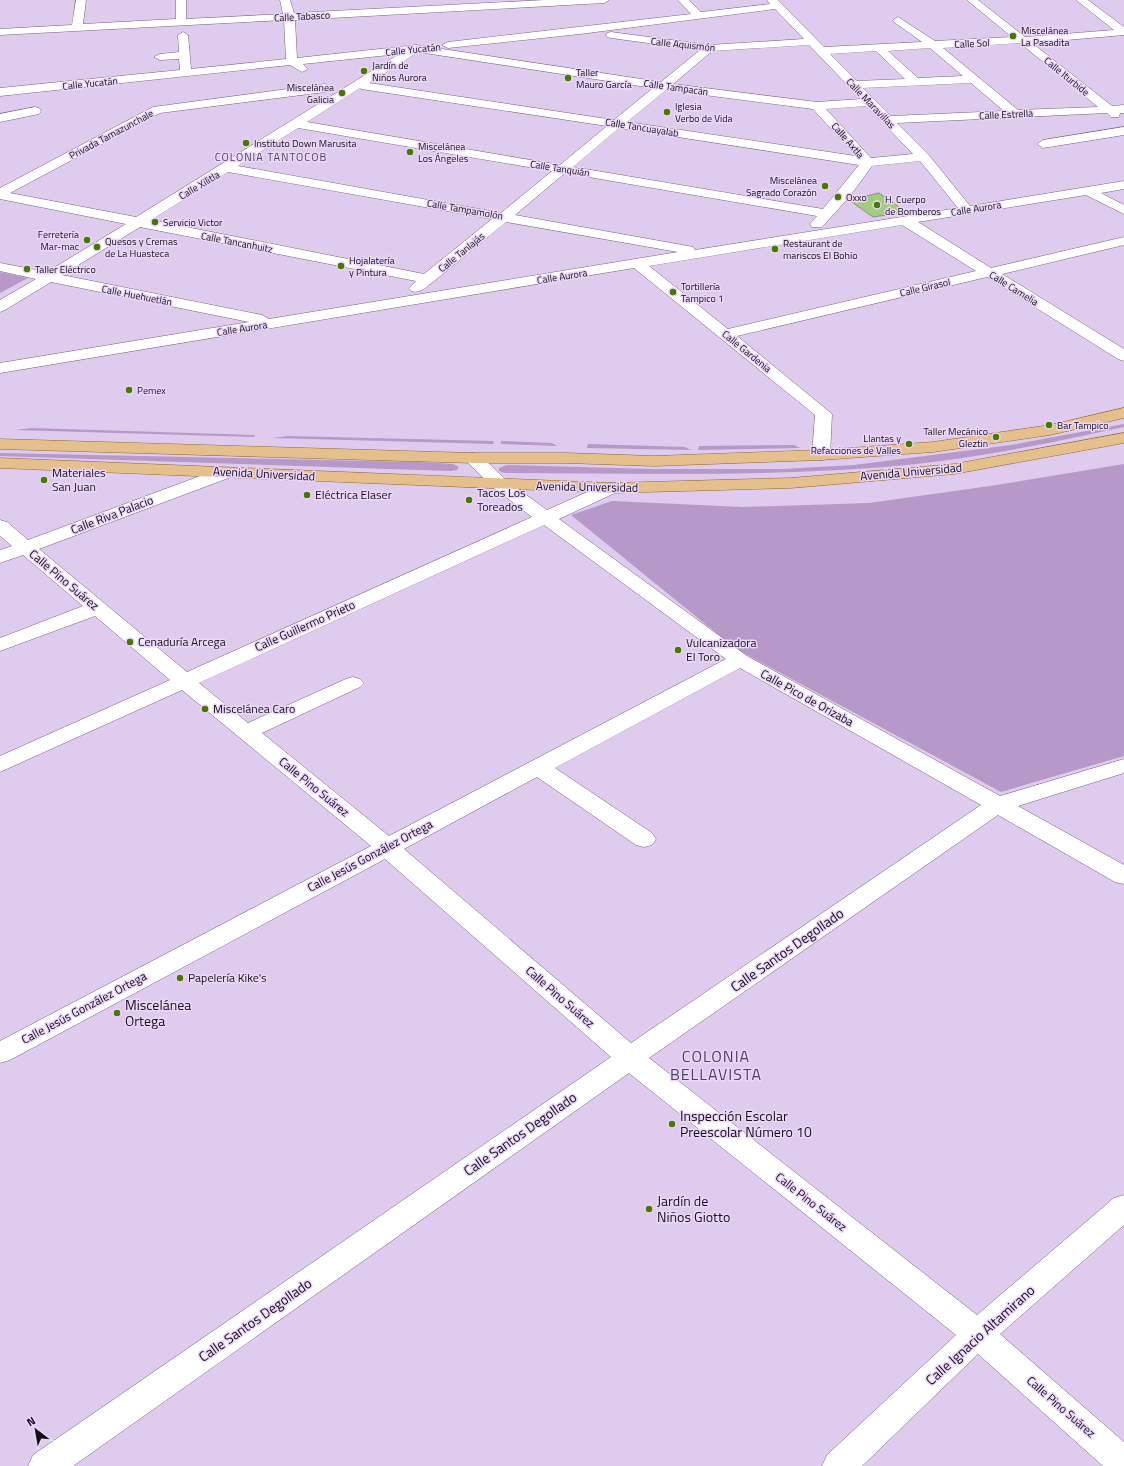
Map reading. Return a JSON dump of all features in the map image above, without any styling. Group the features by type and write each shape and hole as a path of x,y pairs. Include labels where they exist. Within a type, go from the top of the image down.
{"main road":[{"name":"Avenida Universidad","path":"0,444 473,458 566,458 654,461 821,455 933,447 1050,430 1124,413"},
{"name":"Avenida Universidad","path":"0,463 501,485 610,488 791,483 954,469 1124,438"}],"street":[{"path":"77,28 81,0"},
{"path":"181,0 181,22"},
{"path":"285,0 289,16 292,61 338,98"},
{"path":"393,0 398,10"},
{"name":"Calle Tabasco","path":"0,32 486,4 604,0"},
{"path":"683,0 699,16"},
{"name":"Calle Iturbide","path":"972,0 1124,122"},
{"path":"1081,0 1124,32"},
{"name":"Calle Yucatán","path":"0,92 580,31 699,16 775,3"},
{"name":"Calle Maravillas","path":"775,3 811,42 889,120 923,157 966,209"},
{"path":"486,4 499,40"},
{"path":"898,20 933,45 1014,113"},
{"name":"Calle Aquismón","path":"580,31 709,48 811,42"},
{"name":"Calle Sol","path":"820,51 1023,40 1124,32"},
{"path":"183,35 186,72"},
{"name":"Calle Xilitla","path":"0,307 360,85 416,48"},
{"name":"Calle Tampacán","path":"416,48 664,86 818,106"},
{"name":"Calle Tanlajás","path":"397,302 428,279 709,48"},
{"path":"879,48 914,82"},
{"path":"160,58 185,55"},
{"path":"854,85 914,82 921,83 974,79"},
{"name":"Calle Tancuayalab","path":"360,85 868,162 923,157"},
{"name":"Privada Tamazunchale","path":"0,194 157,110 325,88"},
{"name":"Calle Axtla","path":"818,106 871,102"},
{"name":"Calle Axtla","path":"809,235 825,213 845,193 868,162 818,106"},
{"name":"Calle Estrella","path":"889,120 1124,109"},
{"path":"0,118 35,111"},
{"name":"Calle Tanquián","path":"295,124 825,213"},
{"path":"1043,144 1124,131"},
{"name":"Calle Tampamolón","path":"226,168 505,216 704,253"},
{"name":"Calle Aurora","path":"0,368 966,209 1124,185"},
{"path":"1088,191 1124,210"},
{"name":"Calle Tancanhuitz","path":"0,194 135,223 428,279"},
{"name":"Calle Camelia","path":"904,220 1124,356"},
{"name":"Calle Girasol","path":"725,334 1124,241"},
{"name":"Calle Gardenia","path":"638,264 824,414 821,455"},
{"name":"Calle Huehuetlán","path":"0,267 275,322"},
{"name":"Calle Pico de Orizaba","path":"473,458 501,485 740,660 1124,876"},
{"name":"Calle Riva Palacio","path":"0,557 225,473"},
{"name":"Calle Guillermo Prieto","path":"0,765 610,488"},
{"name":"Calle Pino Suárez","path":"0,526 184,681 388,847 630,1058 978,1334 1124,1463"},
{"path":"0,645 97,608"},
{"name":"Calle Jesús González Ortega","path":"0,1053 740,660"},
{"path":"246,732 353,683"},
{"name":"Calle Santos Degollado","path":"45,1466 630,1058 997,805 1124,766"},
{"path":"538,767 644,839"},
{"name":"Calle Ignacio Altamirano","path":"839,1466 978,1334 1124,1207"}],"shaded area":[{"path":"0,272 28,278 0,293"},
{"path":"1124,424 1124,427 995,453 943,461 866,468 711,474 504,473 499,471 499,468 507,465 652,469 782,469 854,465 1011,445"},
{"path":"31,428 255,435 254,437 15,430"},
{"path":"288,436 493,441 494,444 273,438"},
{"path":"501,441 552,443 557,446 501,444"},
{"path":"588,444 685,447 691,450 587,448"},
{"path":"794,445 800,448 698,450 699,446"},
{"path":"0,453 420,462 453,464 459,467 457,470 450,471 0,456"},
{"path":"1124,464 1124,756 1001,792 736,649 571,515 612,501 743,507 869,503 990,486"}],"building":[{"name":"H. Cuerpo de Bomberos","path":"879,193 906,212 873,217 849,200"}],"place":[{"name":"Miscelánea La Pasadita","path":"1013,36"},
{"name":"Jardín de Niños Aurora","path":"364,71"},
{"name":"Taller Mauro García","path":"568,78"},
{"name":"Miscelánea Galicia","path":"342,93"},
{"name":"Iglesia Verbo de Vida","path":"667,112"},
{"name":"Instituto Down Marusita","path":"246,143"},
{"name":"Miscelánea Los Ángeles","path":"410,152"},
{"name":"Miscelánea Sagrado Corazón","path":"825,186"},
{"name":"Oxxo","path":"838,197"},
{"name":"H. Cuerpo de Bomberos","path":"877,205"},
{"name":"Servicio Victor","path":"155,222"},
{"name":"Ferretería Mar-mac","path":"87,240"},
{"name":"Quesos y Cremas de La Huasteca","path":"97,247"},
{"name":"Restaurant de mariscos El Bohío","path":"775,249"},
{"name":"Hojalatería y Pintura","path":"341,266"},
{"name":"Taller Eléctrico","path":"27,269"},
{"name":"Tortillería Tampico 1","path":"673,292"},
{"name":"Pemex","path":"129,390"},
{"name":"Bar Tampico","path":"1049,425"},
{"name":"Taller Mecánico Gleztin","path":"996,437"},
{"name":"Llantas y Refacciones de Valles","path":"909,444"},
{"name":"Materiales San Juan","path":"44,480"},
{"name":"Eléctrica Elaser","path":"307,495"},
{"name":"Tacos Los Toreados","path":"469,500"},
{"name":"Cenaduría Arcega","path":"130,642"},
{"name":"Vulcanizadora El Toro","path":"678,650"},
{"name":"Miscelánea Caro","path":"205,709"},
{"name":"Papelería Kike's","path":"180,978"},
{"name":"Miscelánea Ortega","path":"117,1013"},
{"name":"Inspección Escolar Preescolar Número 10","path":"672,1124"},
{"name":"Jardín de Niños Giotto","path":"649,1209"}],"district":[{"name":"COLONIA TANTOCOB","path":"271,157"},
{"name":"COLONIA BELLAVISTA","path":"716,1065"}]}
